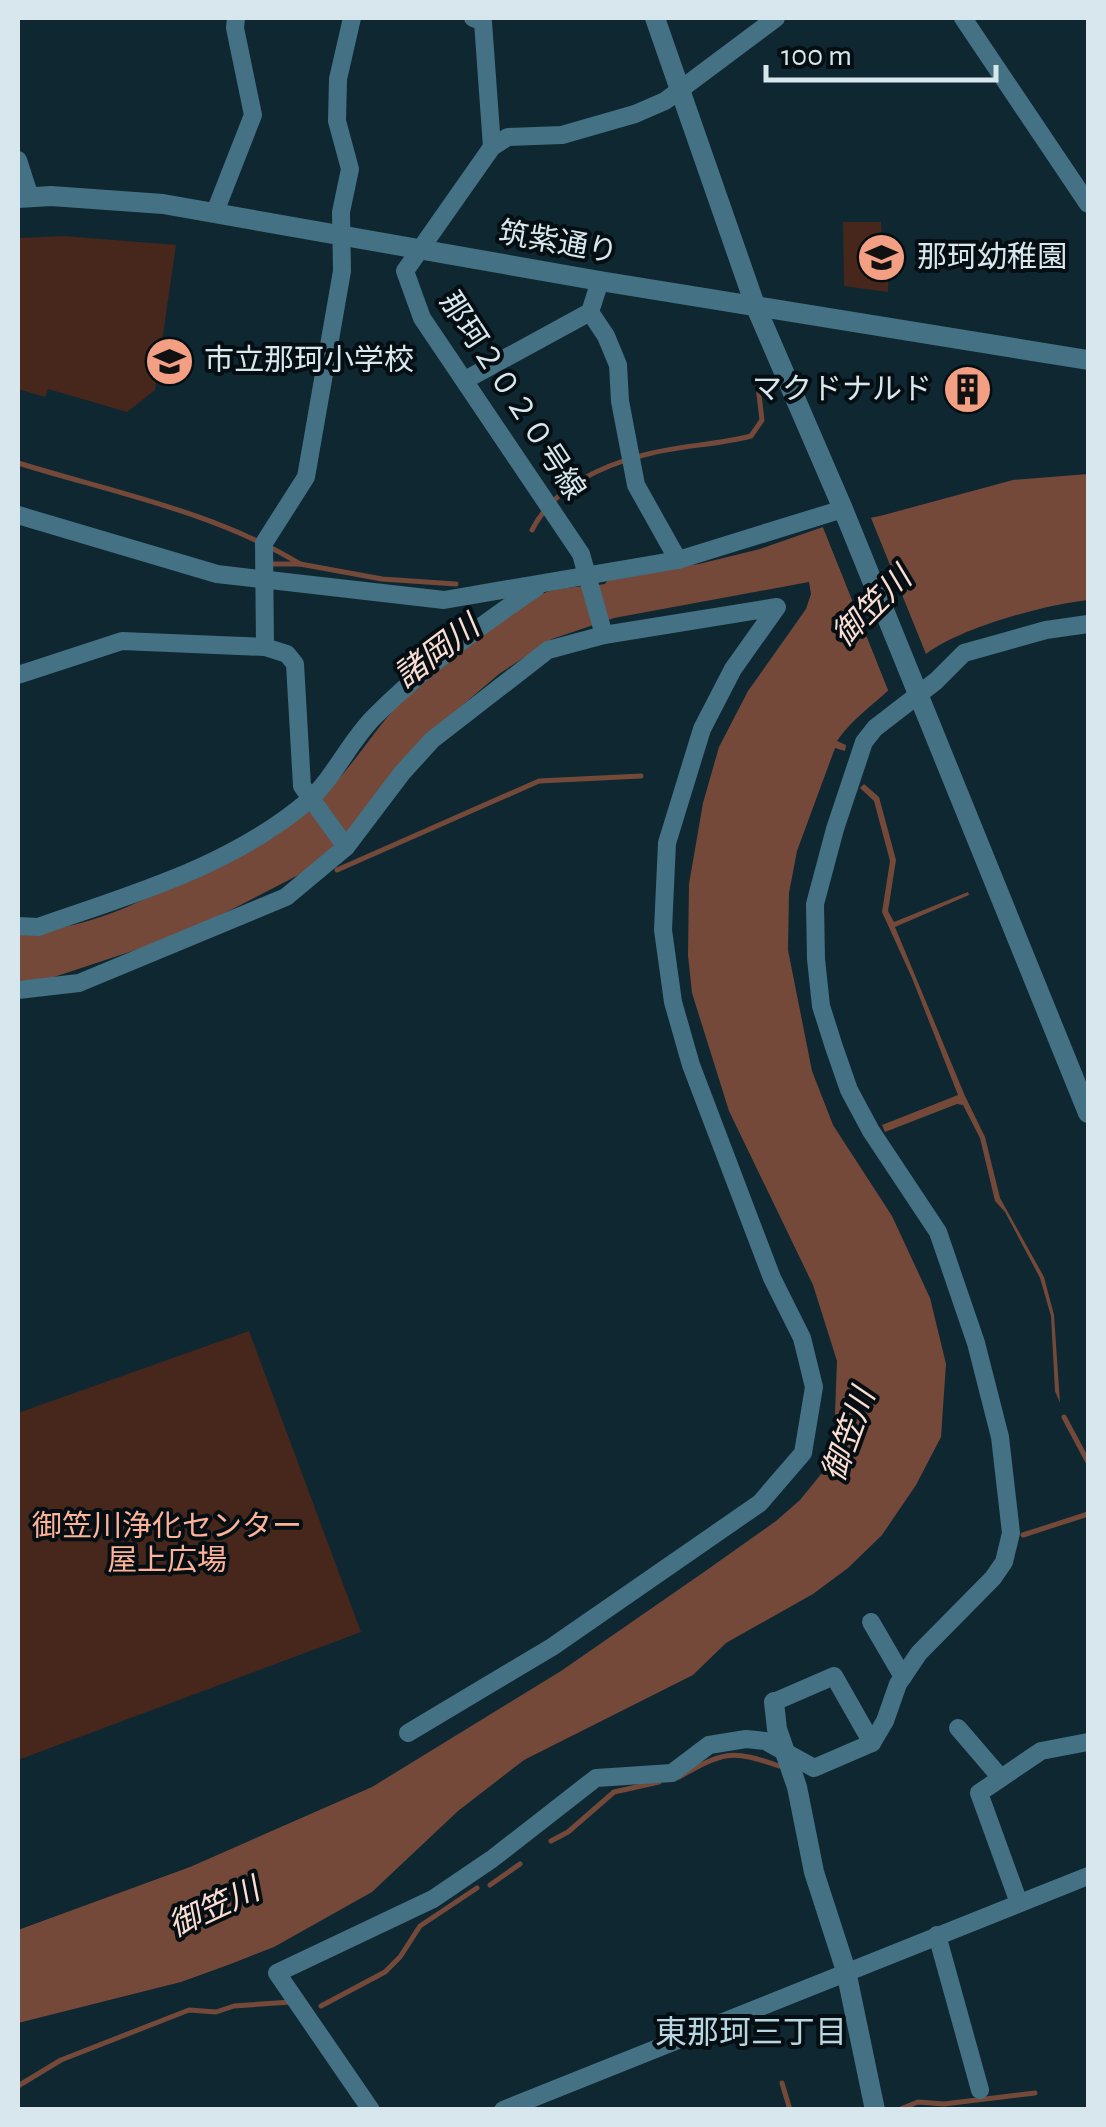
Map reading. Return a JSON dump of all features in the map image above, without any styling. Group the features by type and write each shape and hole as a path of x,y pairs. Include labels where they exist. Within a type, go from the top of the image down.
{"street":[{"path":"215,212 253,115 236,18"},
{"path":"265,647 264,543 306,476 342,270 341,212 350,169 338,121 338,79 352,18"},
{"path":"655,18 755,305 1083,1082 1088,1113"},
{"path":"420,250 492,147 508,137 562,135 665,101 776,18"},
{"path":"963,18 1088,204"},
{"path":"480,19 492,147"},
{"path":"19,168 24,198"},
{"name":"筑紫通り","path":"24,198 94,198 215,212 983,346 1088,360"},
{"name":"那珂２０２０号線","path":"420,250 404,271 422,318 582,554 603,631"},
{"path":"466,379 590,312 600,281"},
{"path":"590,312 618,365 620,401 636,485 678,560"},
{"path":"18,515 217,574 444,600 678,560 843,509"},
{"path":"18,926 38,927 228,856 310,800 373,718 480,625 540,585"},
{"path":"18,990 79,982 286,897 346,847 432,740 548,650 603,631 777,606 733,669 702,729 668,844 663,930 673,1002 691,1065 772,1278 802,1338 814,1387 802,1453 760,1503 552,1648 408,1732"},
{"path":"371,2110 277,1973 433,1899 492,1859 596,1778 672,1773 709,1745 746,1739 765,1741 814,1768 872,1743 886,1721 903,1678 920,1653 1004,1562 1011,1533 1000,1437 976,1343 938,1232 871,1131 849,1090 822,1006 815,904 864,742 875,728 936,681 964,653 1046,630 1088,624"},
{"path":"18,675 122,642 265,647 287,654 295,664 302,786 346,847"},
{"path":"871,1622 903,1678"},
{"path":"872,1743 834,1676 774,1702 777,1729 797,1787 814,1872 846,1971 875,2110"},
{"path":"958,1728 1001,1778"},
{"path":"1020,1903 979,1793 1040,1751 1088,1742"},
{"path":"504,2110 1088,1876"},
{"path":"937,1936 980,2090"}],"green space":[{"path":"843,222 881,222 882,240 889,245 888,292 844,286"},
{"path":"64,236 176,245 155,390 127,412 48,389 45,397 18,389 18,238"},
{"name":"御笠川浄化センター 屋上広場","path":"249,1331 361,1632 18,1760 18,1413"}],"water":[{"name":"御笠川","path":"1088,474 1088,600 981,626 941,644 922,658 837,741 846,745 845,751 835,748 797,851 789,893 788,950 812,1071 833,1125 892,1216 930,1298 946,1364 941,1437 916,1485 882,1535 813,1594 726,1643 693,1675 524,1760 458,1811 372,1892 274,1947 228,1965 181,1982 18,2023 18,1930 190,1867 372,1787 561,1671 704,1572 776,1521 822,1473 834,1439 837,1361 813,1285 729,1111 692,993 688,955 689,884 703,803 719,747 748,691 806,609 811,594 809,582 614,618 552,639 499,674 424,738 356,830 314,867 184,934 51,978 18,981 18,932 51,929 115,912 176,883 312,802 337,781 391,713 430,674 484,629 539,595 605,584 610,577 699,564 760,549 823,527 880,516 1013,480"},
{"path":"864,784 879,797 896,860 888,911 894,922 968,892 969,895 895,927 985,1137 1000,1198 1044,1277 1054,1315 1060,1403 1055,1391 1051,1316 1040,1278 1005,1212 995,1201 980,1138 963,1105 885,1132 882,1125 958,1095 882,912 890,861 874,801 860,788"}],"pier":[{"path":"869,513 928,659 890,695 822,525"}],"waterway":[{"path":"637,457 751,436 762,420 757,378"},
{"path":"532,530 549,505 572,486 626,460"},
{"path":"18,463 198,517 300,564"},
{"path":"269,564 300,564 382,579 456,584"},
{"path":"337,870 539,781 641,776"},
{"path":"1064,1417 1088,1462"},
{"path":"1023,1535 1088,1514"},
{"path":"679,1777 728,1756 749,1757 779,1766"},
{"path":"551,1841 568,1832 614,1792 659,1782"},
{"path":"490,1885 520,1864"},
{"path":"321,2006 385,1972 420,1926 477,1888"},
{"path":"18,2086 61,2060 189,2010 216,2012 234,2006 291,2002"},
{"path":"782,2083 790,2110"},
{"path":"898,2110 918,2102 944,2104 1035,2093"}],"place":[{"name":"那珂幼稚園","path":"882,258"},
{"name":"市立那珂小学校","path":"169,361"},
{"name":"マクドナルド","path":"967,390"}],"district":[{"name":"東那珂三丁目","path":"751,2033"}],"water label":[{"name":"諸岡川","path":"437,652"}]}
